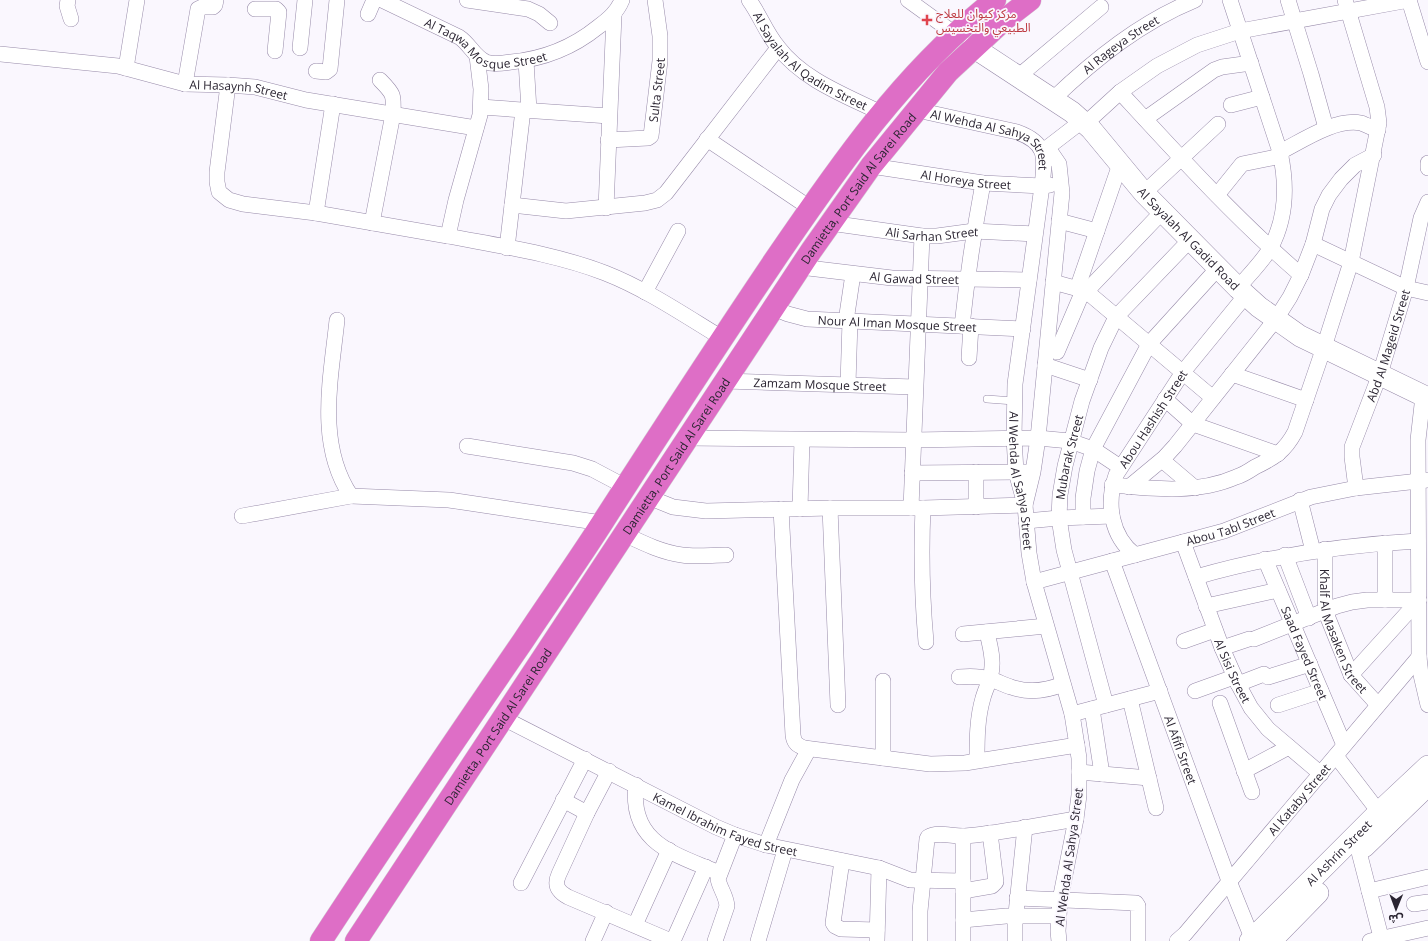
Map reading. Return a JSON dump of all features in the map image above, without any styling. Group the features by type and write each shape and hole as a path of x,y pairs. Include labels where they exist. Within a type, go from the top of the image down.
{"highway":[{"name":"Damietta, Port Said Al Sarei Road","path":"321,941 368,868 626,487 722,338 829,181 881,113 927,60 995,0"},
{"name":"Damietta, Port Said Al Sarei Road","path":"360,940 648,497 800,267 849,196 871,166 948,72 973,47 1030,0"},
{"path":"829,181 849,196"},
{"path":"805,215 825,230"}],"street":[{"path":"68,0 67,6 71,19"},
{"path":"126,68 137,0"},
{"path":"185,84 198,11 201,7 213,7 216,0"},
{"path":"300,48 305,0"},
{"path":"316,71 326,72 330,69 337,0"},
{"path":"368,14 374,0"},
{"path":"467,0 526,4 550,23"},
{"name":"Al Taqwa Mosque Street","path":"392,2 463,40 469,45 477,56 486,62 492,63 526,60 552,54 577,43 614,15 622,0"},
{"name":"Sulta Street","path":"608,140 648,138 652,134 660,61 660,36 654,0"},
{"name":"Al Sayalah Al Qadim Street","path":"749,0 778,48 797,67 814,79 881,113"},
{"path":"908,0 955,34"},
{"name":"Al Rageya Street","path":"1053,99 1083,70 1116,45 1151,22 1195,0"},
{"name":"Abou Hashish Street","path":"1135,555 1126,548 1117,533 1112,516 1112,485 1120,467 1184,372 1242,292 1270,249 1278,230 1283,211 1285,191 1284,171 1280,154 1230,0"},
{"path":"1288,0 1312,74 1326,128"},
{"path":"648,497 673,507 700,511 1024,505 1038,438 1062,193 1059,164 1045,150 1084,123 1120,92 1157,66 1190,48 1240,31 1295,21 1346,6 1409,0 1428,62"},
{"path":"1112,485 1156,488 1195,488 1213,485 1236,478 1278,454 1288,444 1296,432 1351,262 1374,155 1379,123 1377,107 1346,6"},
{"path":"1019,76 1101,7"},
{"path":"255,9 276,9 279,12 275,51"},
{"path":"279,14 303,17"},
{"path":"606,208 614,15"},
{"name":"Al Sayalah Al Gadid Road","path":"973,47 1072,112 1100,139 1144,194 1242,292 1276,319 1300,336 1426,397"},
{"path":"512,205 566,211 606,208 651,202 662,197 778,48"},
{"name":"Al Hasaynh Street","path":"0,54 126,68 185,84 254,87 301,99 476,128"},
{"path":"448,236 481,107 481,89 477,56"},
{"path":"507,248 526,110 526,60"},
{"path":"1145,119 1214,70 1222,67 1251,63"},
{"path":"372,223 394,114 394,98 380,80"},
{"path":"228,85 217,182 219,192 229,200 243,204 316,213 448,236 580,265 605,273 628,283 722,338"},
{"path":"1120,92 1181,158 1270,249 1301,275"},
{"path":"1231,105 1262,97"},
{"path":"316,213 332,104"},
{"path":"481,107 609,116"},
{"name":"Al Wehda Al Sahya Street","path":"916,110 1017,132 1028,136 1045,150 1045,165 1017,364 1014,401 1014,438 1016,472 1024,505 1028,553 1046,626 1072,714 1077,745 1079,795 1076,819 1060,900 1059,941"},
{"path":"1217,195 1242,164 1280,154 1326,128 1350,123 1361,123 1378,130"},
{"path":"1144,194 1218,124"},
{"path":"707,139 805,215"},
{"path":"1129,487 1162,460 1175,446 1276,319 1290,297 1301,275 1313,244 1322,209 1329,194 1355,165 1374,155"},
{"path":"1428,163 1428,168"},
{"path":"1057,352 1081,290 1097,231 1120,164"},
{"name":"Al Horeya Street","path":"871,166 983,183 1042,186 1061,184"},
{"path":"969,358 967,279 983,183"},
{"name":"Abd Al Mageid Street","path":"1356,488 1352,447 1380,374 1406,288 1422,242 1423,212 1428,202"},
{"path":"1081,290 1162,212"},
{"path":"1059,221 1097,231"},
{"name":"Ali Sarhan Street","path":"825,230 922,236 974,231 1035,234"},
{"path":"645,292 678,231"},
{"path":"922,236 912,473 921,551 922,597 926,642"},
{"name":"Mubarak Street","path":"1102,774 1099,707 1064,550 1059,518 1060,495 1070,441 1082,401 1102,348 1116,317 1190,240"},
{"path":"1313,244 1406,288 1428,293"},
{"name":"Al Gawad Street","path":"800,267 892,278 1029,280"},
{"path":"1083,517 1083,498 1087,471 1093,449 1149,344 1218,268"},
{"path":"848,384 848,321 853,274"},
{"path":"1053,282 1081,290 1184,372 1213,398"},
{"name":"Nour Al Iman Mosque Street","path":"773,308 807,319 1023,329"},
{"path":"337,320 328,426 337,470 343,484 351,496"},
{"path":"1045,365 1090,380"},
{"path":"1232,374 1306,400"},
{"name":"Zamzam Mosque Street","path":"725,381 916,386"},
{"path":"1426,397 1418,440 1423,481 1419,600 1424,617 1419,657 1421,675 1428,705"},
{"path":"1166,399 1193,424 1278,454"},
{"path":"687,438 913,440 1038,438 1070,441 1093,449 1120,467"},
{"path":"800,509 802,440"},
{"path":"467,446 572,464 592,469 626,487"},
{"path":"1162,460 1195,488"},
{"path":"976,472 976,507"},
{"path":"912,473 1032,472"},
{"name":"Abou Tabl Street","path":"1034,582 1224,532 1252,522 1300,500 1311,497 1356,488 1423,481"},
{"path":"242,516 351,496 449,500 602,523"},
{"name":"Khalf Al Masaken Street","path":"1300,500 1319,550 1326,611 1352,676 1378,705"},
{"path":"830,508 838,705"},
{"path":"781,509 793,735 794,741 798,746 809,749 930,764 948,764 1077,745"},
{"path":"1026,521 1112,516"},
{"path":"624,534 656,549 684,556 726,555"},
{"name":"Al Sisi Street","path":"1183,542 1222,648 1236,680 1255,713 1268,729 1321,774"},
{"path":"1196,577 1265,559 1319,550 1385,542 1422,545"},
{"path":"1385,542 1385,600"},
{"path":"1285,555 1309,618"},
{"name":"Saad Fayed Street","path":"1265,559 1321,691 1340,750 1379,812"},
{"name":"Al Afifi Street","path":"1112,561 1229,881 1268,938"},
{"path":"1206,606 1278,590"},
{"path":"1222,648 1252,639 1352,602 1419,600"},
{"path":"1352,676 1419,600"},
{"path":"963,634 1046,626"},
{"path":"1184,640 1215,630"},
{"path":"978,760 977,740 982,699 990,679 993,665 988,632"},
{"name":"Al Kataby Street","path":"1177,941 1185,934 1419,657"},
{"path":"1195,691 1236,680 1266,675 1310,664"},
{"path":"959,677 970,676 990,679 1010,687 1031,691 1053,688 1063,684"},
{"path":"883,681 883,758"},
{"path":"1072,714 1160,691"},
{"path":"1278,705 1321,691"},
{"path":"1130,699 1156,808"},
{"path":"1220,703 1252,792"},
{"name":"Kamel Ibrahim Fayed Street","path":"503,718 716,827 735,835 785,850 879,868 904,878 963,886 992,886 996,882 990,833"},
{"path":"1244,771 1289,747"},
{"path":"766,845 792,780 809,749"},
{"path":"521,883 585,759"},
{"name":"Al Ashrin Street","path":"1268,938 1379,812 1428,766"},
{"path":"609,772 587,813 556,882 556,887 563,895 606,912 666,940 735,835"},
{"path":"1079,772 1149,778"},
{"path":"636,785 635,808 638,819 650,838 669,850 713,870 718,878 719,884 725,894 727,906 714,941"},
{"name":"Al Ashrin Street","path":"1268,938 1313,888 1359,852 1428,786"},
{"path":"563,800 587,813"},
{"path":"920,941 920,911 928,836 934,834 963,836 990,833 1076,819"},
{"path":"1015,941 1017,898 1025,827"},
{"path":"963,836 963,941"},
{"path":"635,925 669,850"},
{"path":"758,941 785,850"},
{"path":"1359,852 1369,891 1378,940 1428,928"},
{"path":"842,861 833,923 841,929 877,936 879,868"},
{"path":"1369,891 1428,877"},
{"path":"1017,898 1134,902 1137,904 1138,941"},
{"path":"593,941 606,912"},
{"path":"963,920 1016,915 1059,916"}],"lane":[{"path":"986,399 1014,401"}],"place":[{"name":"مركز كيوان للعلاج الطبيعي والتخسيس","path":"927,20"}]}
